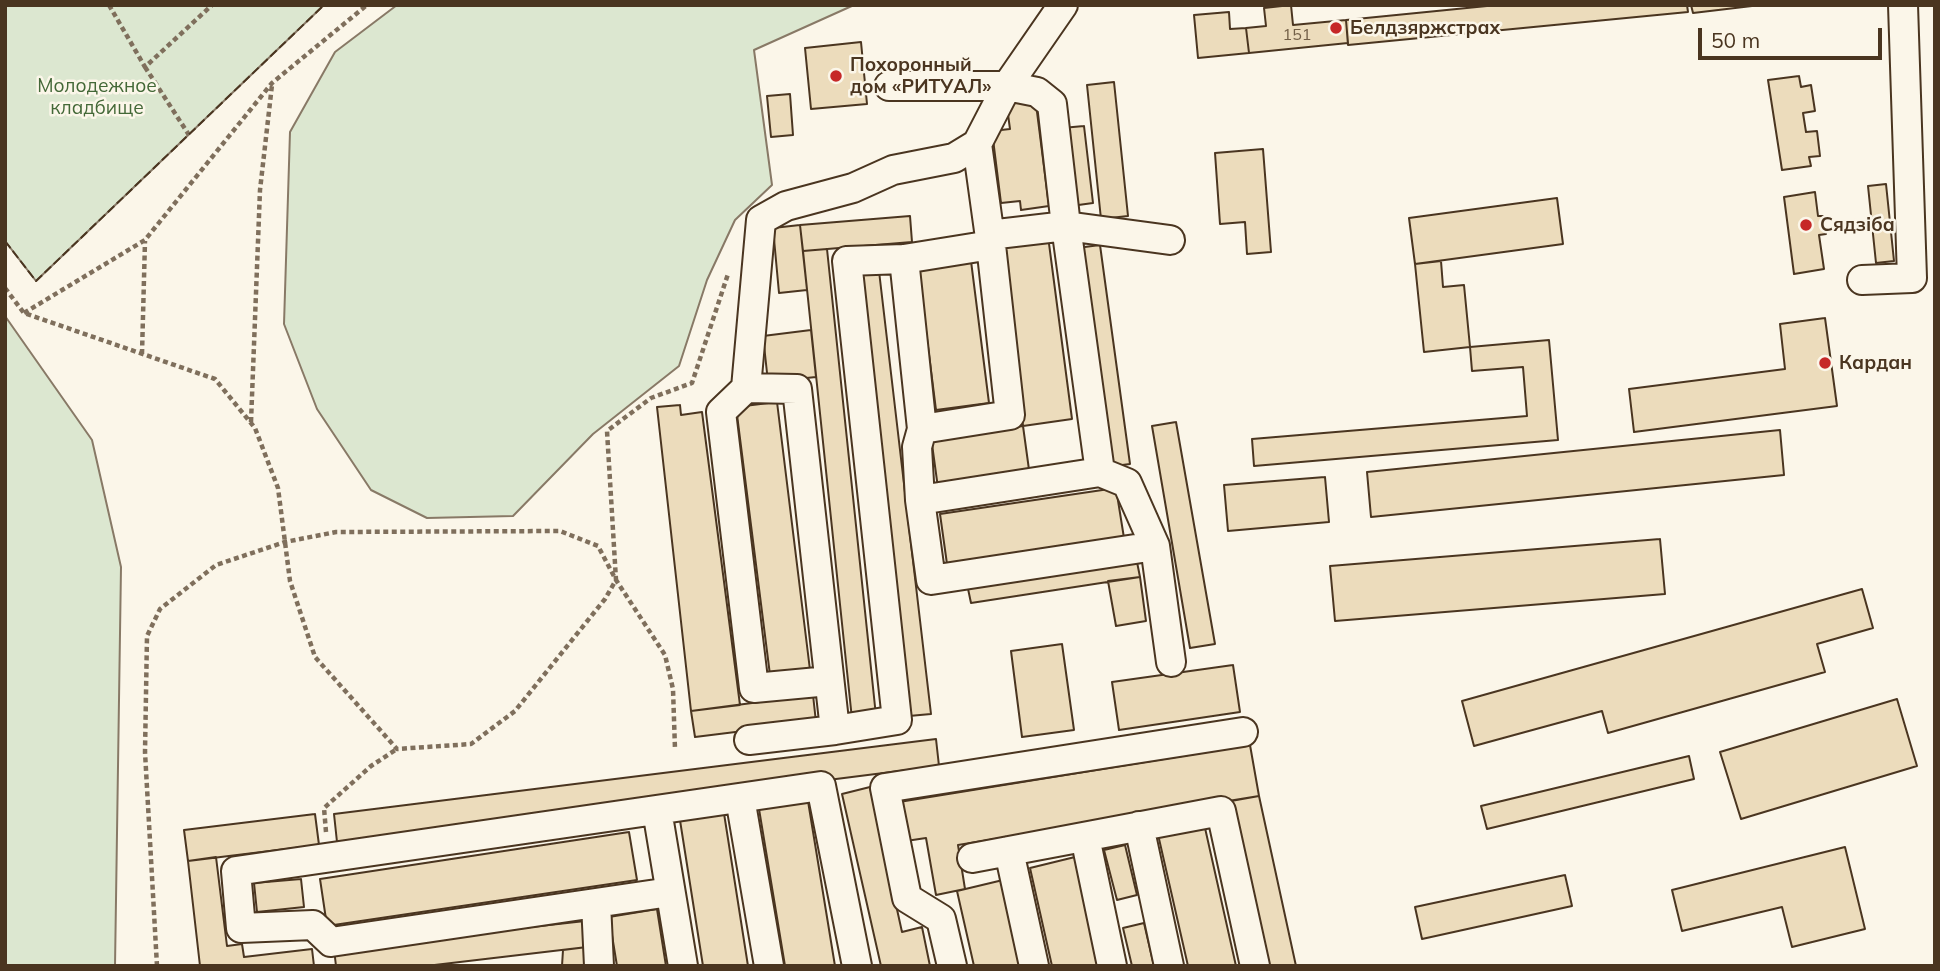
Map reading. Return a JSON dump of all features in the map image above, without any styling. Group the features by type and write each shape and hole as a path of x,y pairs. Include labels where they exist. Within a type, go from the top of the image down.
{"lane":[{"path":"830,681 754,688 721,412 746,388 761,220 786,206 853,188 893,170 954,158 976,144 1007,86 1063,5"},
{"path":"1862,280 1912,278 1903,5"},
{"path":"890,86 1007,86 1037,92 1052,104 1100,472"},
{"path":"922,429 1010,415 976,144"},
{"path":"749,740 897,720 847,261 904,259 1066,226 1170,240"},
{"path":"904,259 922,429 916,447 920,500 931,580 1155,546"},
{"path":"746,388 797,389 835,730"},
{"path":"920,500 1100,472 1126,483 1155,546 1171,662"},
{"path":"952,966 941,919 907,898 885,788 1243,732"},
{"path":"670,892 331,942 313,925 241,928 236,871 821,786 857,966"},
{"path":"740,798 769,966"},
{"path":"657,810 683,966"},
{"path":"972,858 1221,811 1255,966"},
{"path":"1139,826 1169,966"},
{"path":"1085,837 1112,966"},
{"path":"1009,851 1034,966"},
{"path":"596,903 599,966"}],"path":[{"path":"109,5 188,135"},
{"path":"145,67 212,5"},
{"path":"24,313 145,240 272,83 367,5"},
{"path":"251,423 260,190 272,83"},
{"path":"142,354 145,240"},
{"path":"328,858 324,808 371,766 397,749 471,744 515,712 606,599 616,580 607,431 650,398 692,383 730,268"},
{"path":"5,288 24,313 215,379 255,428 278,488 290,581 315,657 397,749"},
{"path":"157,966 145,752 147,636 160,609 216,565 285,542 336,532 560,531 598,546 616,580 665,656 673,689 675,749"}],"green space":[{"name":"Молодежное кладбище","path":"5,5 324,5 36,281 5,241"},
{"path":"397,5 854,5 754,50 772,185 735,220 707,280 679,366 593,434 513,516 427,518 371,490 317,409 284,324 290,132 335,52"},
{"path":"5,316 92,440 121,567 115,966 5,966"}],"building":[{"path":"1291,5 1293,25 1346,20 1348,43 1249,53 1246,28 1266,26 1264,8"},
{"path":"1497,5 1687,5 1688,12 1348,45 1346,20"},
{"path":"1691,5 1752,5 1752,6 1693,13"},
{"path":"1229,12 1230,29 1246,28 1249,53 1198,58 1194,15"},
{"name":"Похоронный дом «РИТУАЛ»","path":"861,42 867,104 811,109 805,48"},
{"path":"1799,76 1801,87 1811,85 1815,111 1803,113 1806,132 1817,131 1820,156 1809,157 1811,166 1782,170 1768,80"},
{"path":"1114,82 1128,216 1101,219 1087,85"},
{"path":"790,94 793,135 771,137 767,96"},
{"path":"1035,96 1049,206 1021,210 1020,201 1001,203 992,131 1010,129 1006,100"},
{"path":"1084,126 1093,203 1071,206 1062,128"},
{"path":"1263,149 1271,252 1247,254 1245,222 1220,224 1215,153"},
{"path":"1886,184 1894,261 1876,263 1868,186"},
{"name":"Сядзіба","path":"1815,192 1818,216 1823,216 1826,234 1819,235 1824,269 1794,274 1784,197"},
{"path":"1557,198 1563,244 1415,264 1409,218"},
{"path":"910,216 912,242 803,251 800,225"},
{"path":"800,225 807,290 779,293 773,228"},
{"path":"1048,236 1072,419 1023,426 1000,242"},
{"path":"1100,245 1130,464 1107,467 1077,248"},
{"path":"827,249 876,716 852,719 803,251"},
{"path":"971,261 989,403 936,410 918,267"},
{"path":"1441,261 1443,287 1464,285 1470,347 1424,352 1415,264"},
{"path":"879,271 931,714 909,716 857,274"},
{"path":"1825,318 1837,406 1634,432 1629,389 1785,369 1780,324"},
{"path":"811,330 816,377 768,382 763,336"},
{"path":"1549,340 1558,440 1254,466 1252,439 1527,416 1523,367 1472,371 1470,347"},
{"path":"777,402 810,670 770,675 736,407"},
{"path":"680,405 681,415 702,412 740,705 691,711 657,407"},
{"path":"1176,422 1215,644 1190,648 1152,426"},
{"path":"1023,426 1030,477 938,488 931,437"},
{"path":"1780,430 1784,475 1371,517 1367,472"},
{"path":"1325,477 1329,522 1228,531 1224,485"},
{"path":"1116,488 1124,538 947,564 940,514"},
{"path":"1660,539 1665,594 1335,621 1330,566"},
{"path":"1136,557 1140,577 971,603 967,584"},
{"path":"1140,577 1146,621 1116,626 1108,581"},
{"path":"1862,589 1873,628 1817,644 1825,672 1608,733 1602,711 1474,746 1462,701"},
{"path":"1062,644 1074,730 1022,737 1011,651"},
{"path":"1233,665 1240,712 1119,730 1112,682"},
{"path":"813,695 816,722 695,737 691,711"},
{"path":"1897,699 1917,766 1741,819 1720,752"},
{"path":"936,739 939,766 337,842 334,814"},
{"path":"1250,745 1259,796 958,845 965,889 936,895 926,838 906,841 899,802"},
{"path":"1689,756 1694,779 1487,829 1481,806"},
{"path":"870,787 902,932 922,927 930,966 881,966 842,794"},
{"path":"807,795 835,966 785,966 758,803"},
{"path":"1259,796 1296,966 1267,966 1231,801"},
{"path":"723,807 748,966 703,966 679,814"},
{"path":"315,814 319,845 188,861 184,830"},
{"path":"1203,819 1236,966 1188,966 1157,830"},
{"path":"629,832 637,880 327,926 320,879"},
{"path":"1125,845 1137,895 1117,900 1104,850"},
{"path":"1845,847 1865,929 1792,947 1782,907 1682,931 1672,890"},
{"path":"216,857 227,946 242,944 244,957 312,949 314,966 200,966 188,861"},
{"path":"1075,857 1100,966 1052,966 1030,868"},
{"path":"1565,875 1572,906 1422,939 1415,907"},
{"path":"301,879 304,907 257,912 254,883"},
{"path":"1003,880 1022,966 974,966 957,891"},
{"path":"657,909 666,966 617,966 609,917"},
{"path":"585,921 587,947 426,966 336,966 334,949"},
{"path":"1144,923 1154,966 1132,966 1123,928"},
{"path":"587,947 586,966 562,966 563,950"}],"fence":[{"path":"5,241 36,281 324,5"}],"place":[{"name":"Белдзяржстрах","path":"1336,28"},
{"name":"Похоронный дом «РИТУАЛ»","path":"836,76"},
{"name":"Сядзіба","path":"1806,225"},
{"name":"Кардан","path":"1825,363"}]}
